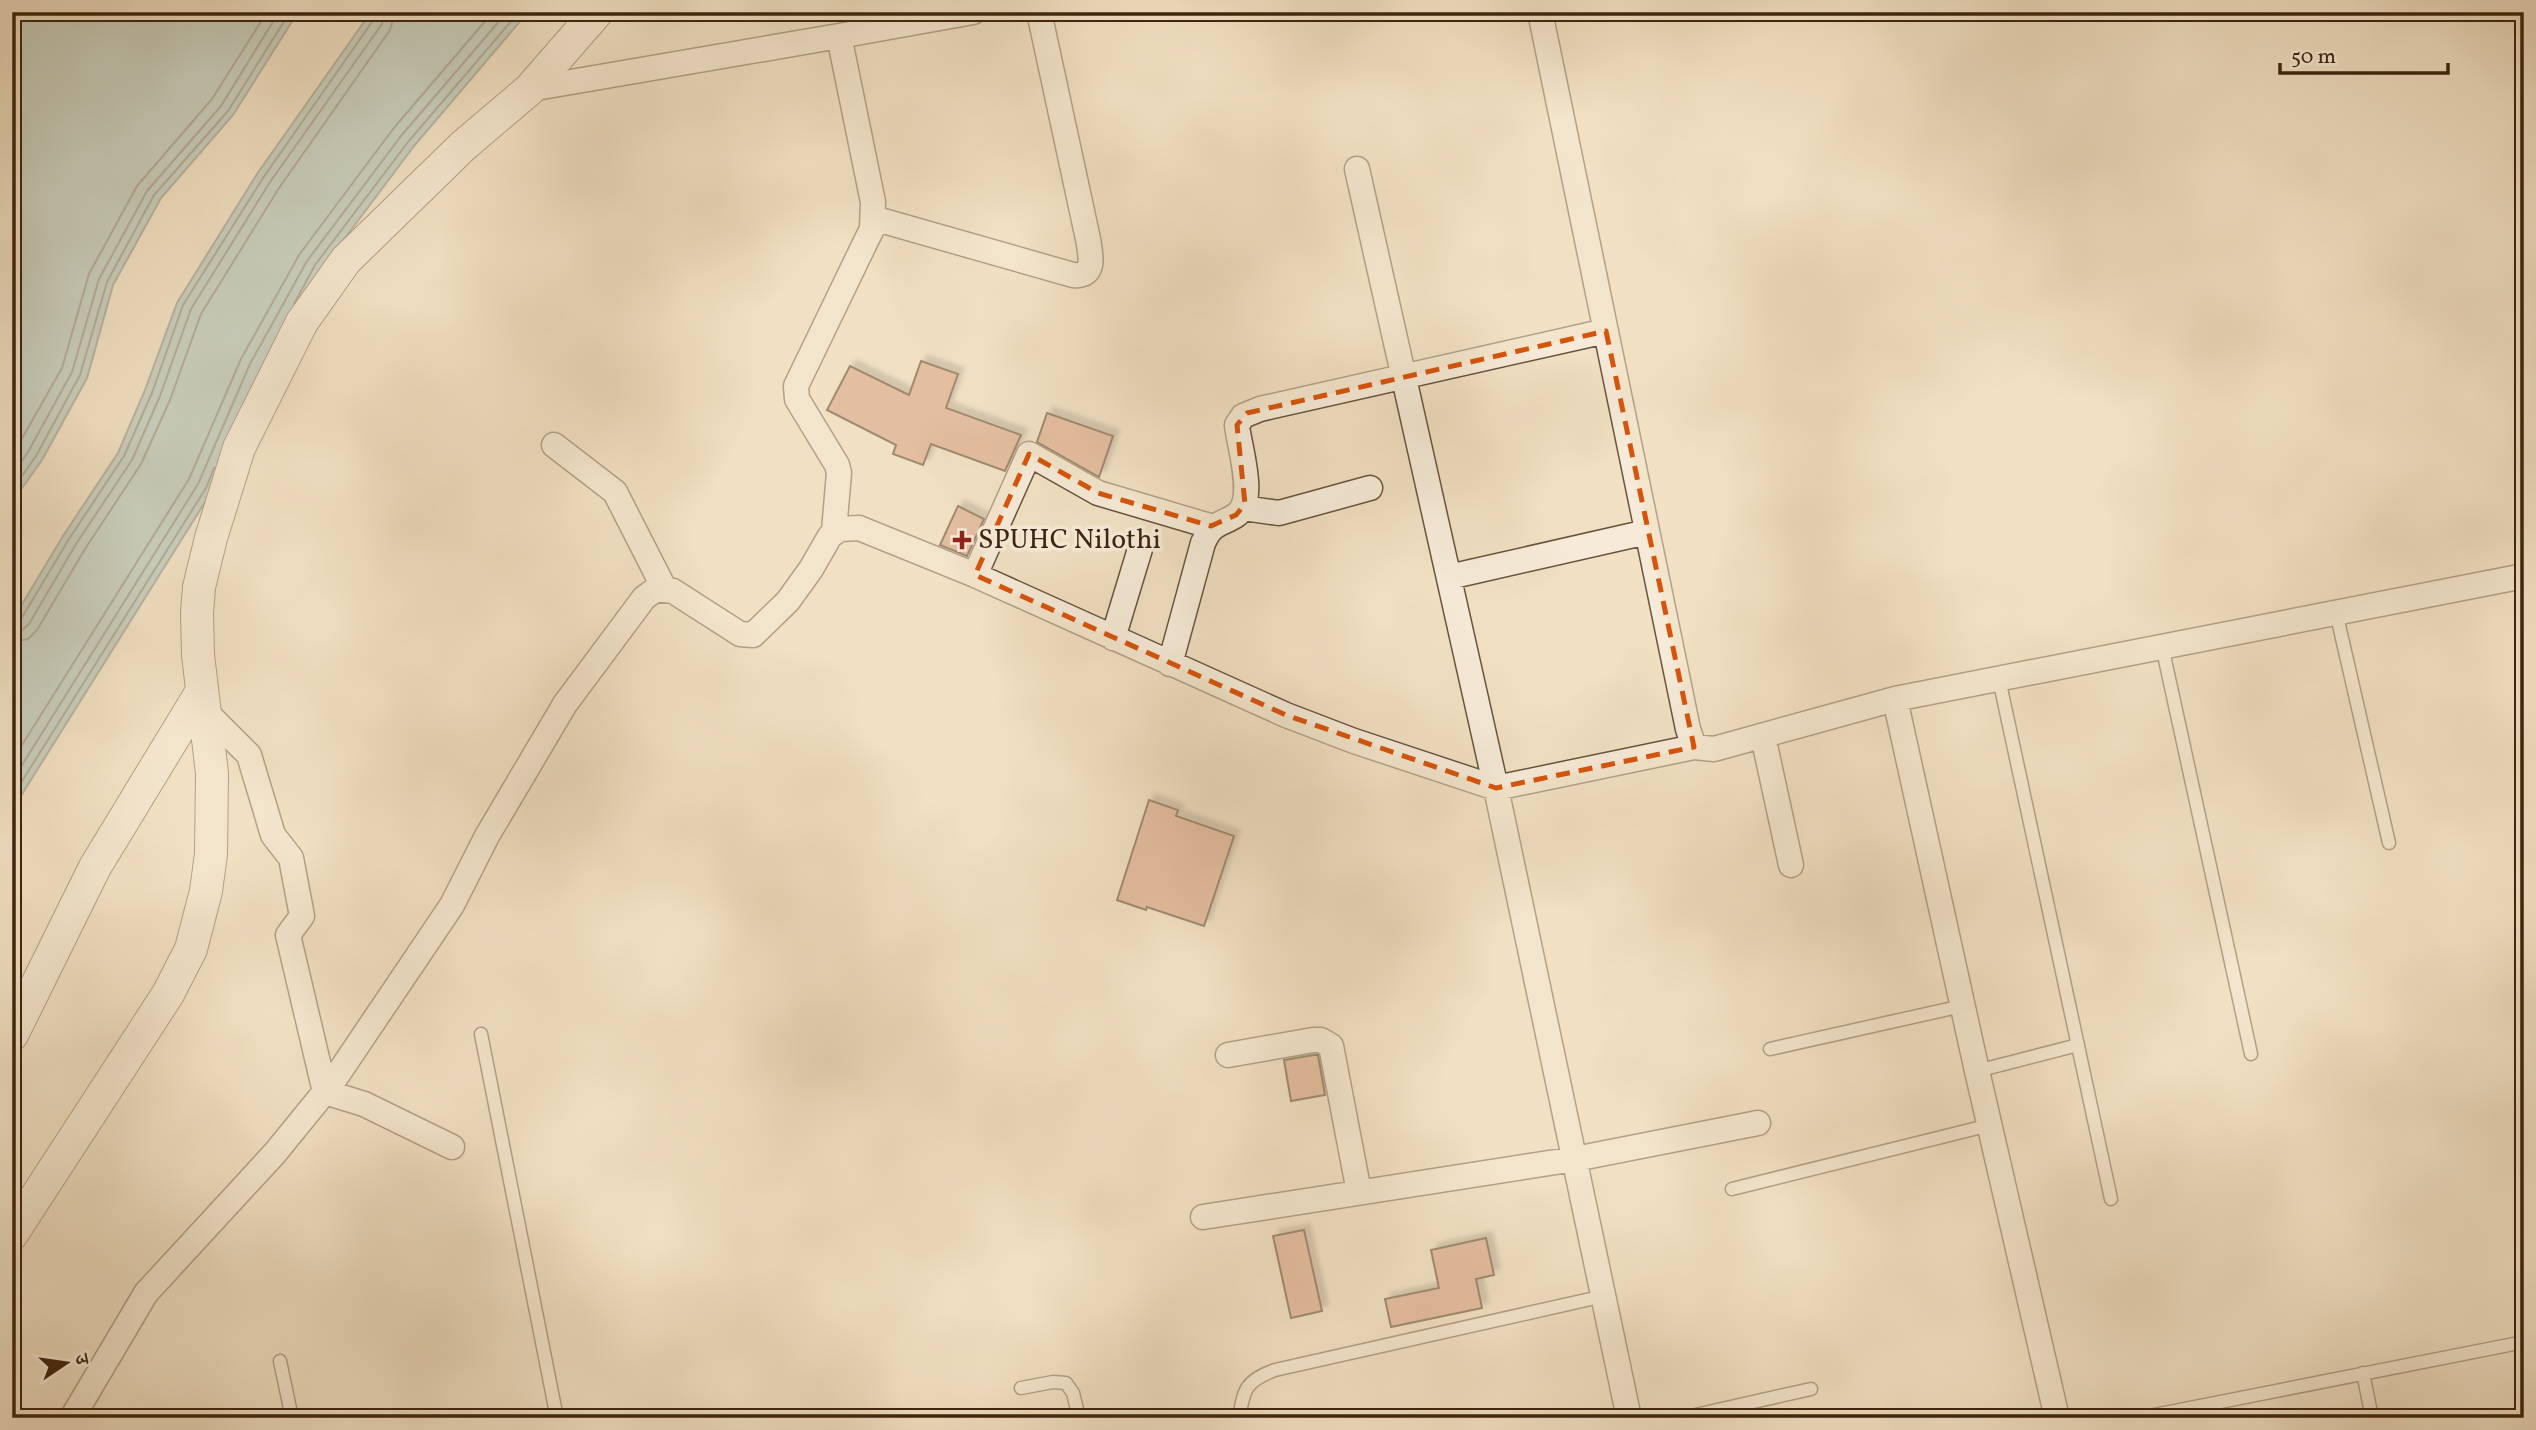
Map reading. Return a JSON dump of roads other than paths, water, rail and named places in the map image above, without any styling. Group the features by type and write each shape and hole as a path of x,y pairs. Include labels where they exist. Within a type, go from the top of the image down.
{"street":[{"path":"12,1234 168,994 191,949 206,891 211,854 212,773 203,701 197,613 199,587 239,448 302,322 346,260 463,146 530,89 597,12"},
{"path":"530,89 973,12"},
{"path":"873,218 1073,275 1084,275 1088,272 1091,263 1088,239 1039,12"},
{"path":"1540,12 1688,729 1694,747"},
{"path":"72,1418 146,1293 275,1153 325,1092 452,905 487,836 565,704 644,598 656,589 673,591 740,634 753,635 788,601 834,531 839,473 797,399 796,386 865,243 873,218 873,202 839,36"},
{"path":"1357,169 1496,788 1629,1418"},
{"path":"1170,664 1203,543 1213,527 1236,516 1243,508 1246,484 1237,425 1243,416 1260,409 1606,331"},
{"path":"554,445 615,492 663,588"},
{"path":"975,575 1029,454 1098,493 1213,527"},
{"path":"1243,508 1279,513 1370,488"},
{"path":"834,531 848,527 859,528 975,575 1286,715 1354,741 1496,788 1694,747 1714,749 1895,699 2524,576"},
{"path":"1450,577 1647,532"},
{"path":"1114,638 1140,549"},
{"path":"1895,699 1962,1006 2057,1418"},
{"path":"12,1035 95,867 203,701"},
{"path":"203,701 249,755 273,835 292,858 302,916 288,935 325,1092"},
{"path":"1763,736 1791,865"},
{"path":"1228,1055 1313,1040 1321,1040 1331,1045 1359,1192"},
{"path":"325,1092 364,1104 452,1147"},
{"path":"1203,1217 1575,1159 1758,1123"}],"lane":[{"path":"2336,611 2389,843"},
{"path":"2162,646 2251,1054"},
{"path":"1999,679 2111,1199"},
{"path":"1770,1049 1962,1006"},
{"path":"481,1034 557,1418"},
{"path":"1977,1071 2078,1045"},
{"path":"1732,1189 1990,1125"},
{"path":"1239,1418 1248,1384 1275,1370 1604,1296"},
{"path":"2139,1418 2524,1342"},
{"path":"280,1361 292,1418"},
{"path":"2363,1373 2372,1418"},
{"path":"1021,1388 1066,1382 1073,1393 1079,1418"},
{"path":"1682,1418 1811,1389"}],"water":[{"path":"12,12 298,12 233,115 161,198 113,285 87,378 42,460 12,502"},
{"path":"371,12 528,12 414,146 321,270 212,491 12,810 12,621 63,536 118,453 177,303 257,174"}],"place":[{"name":"SPUHC Nilothi","path":"962,540"}]}
